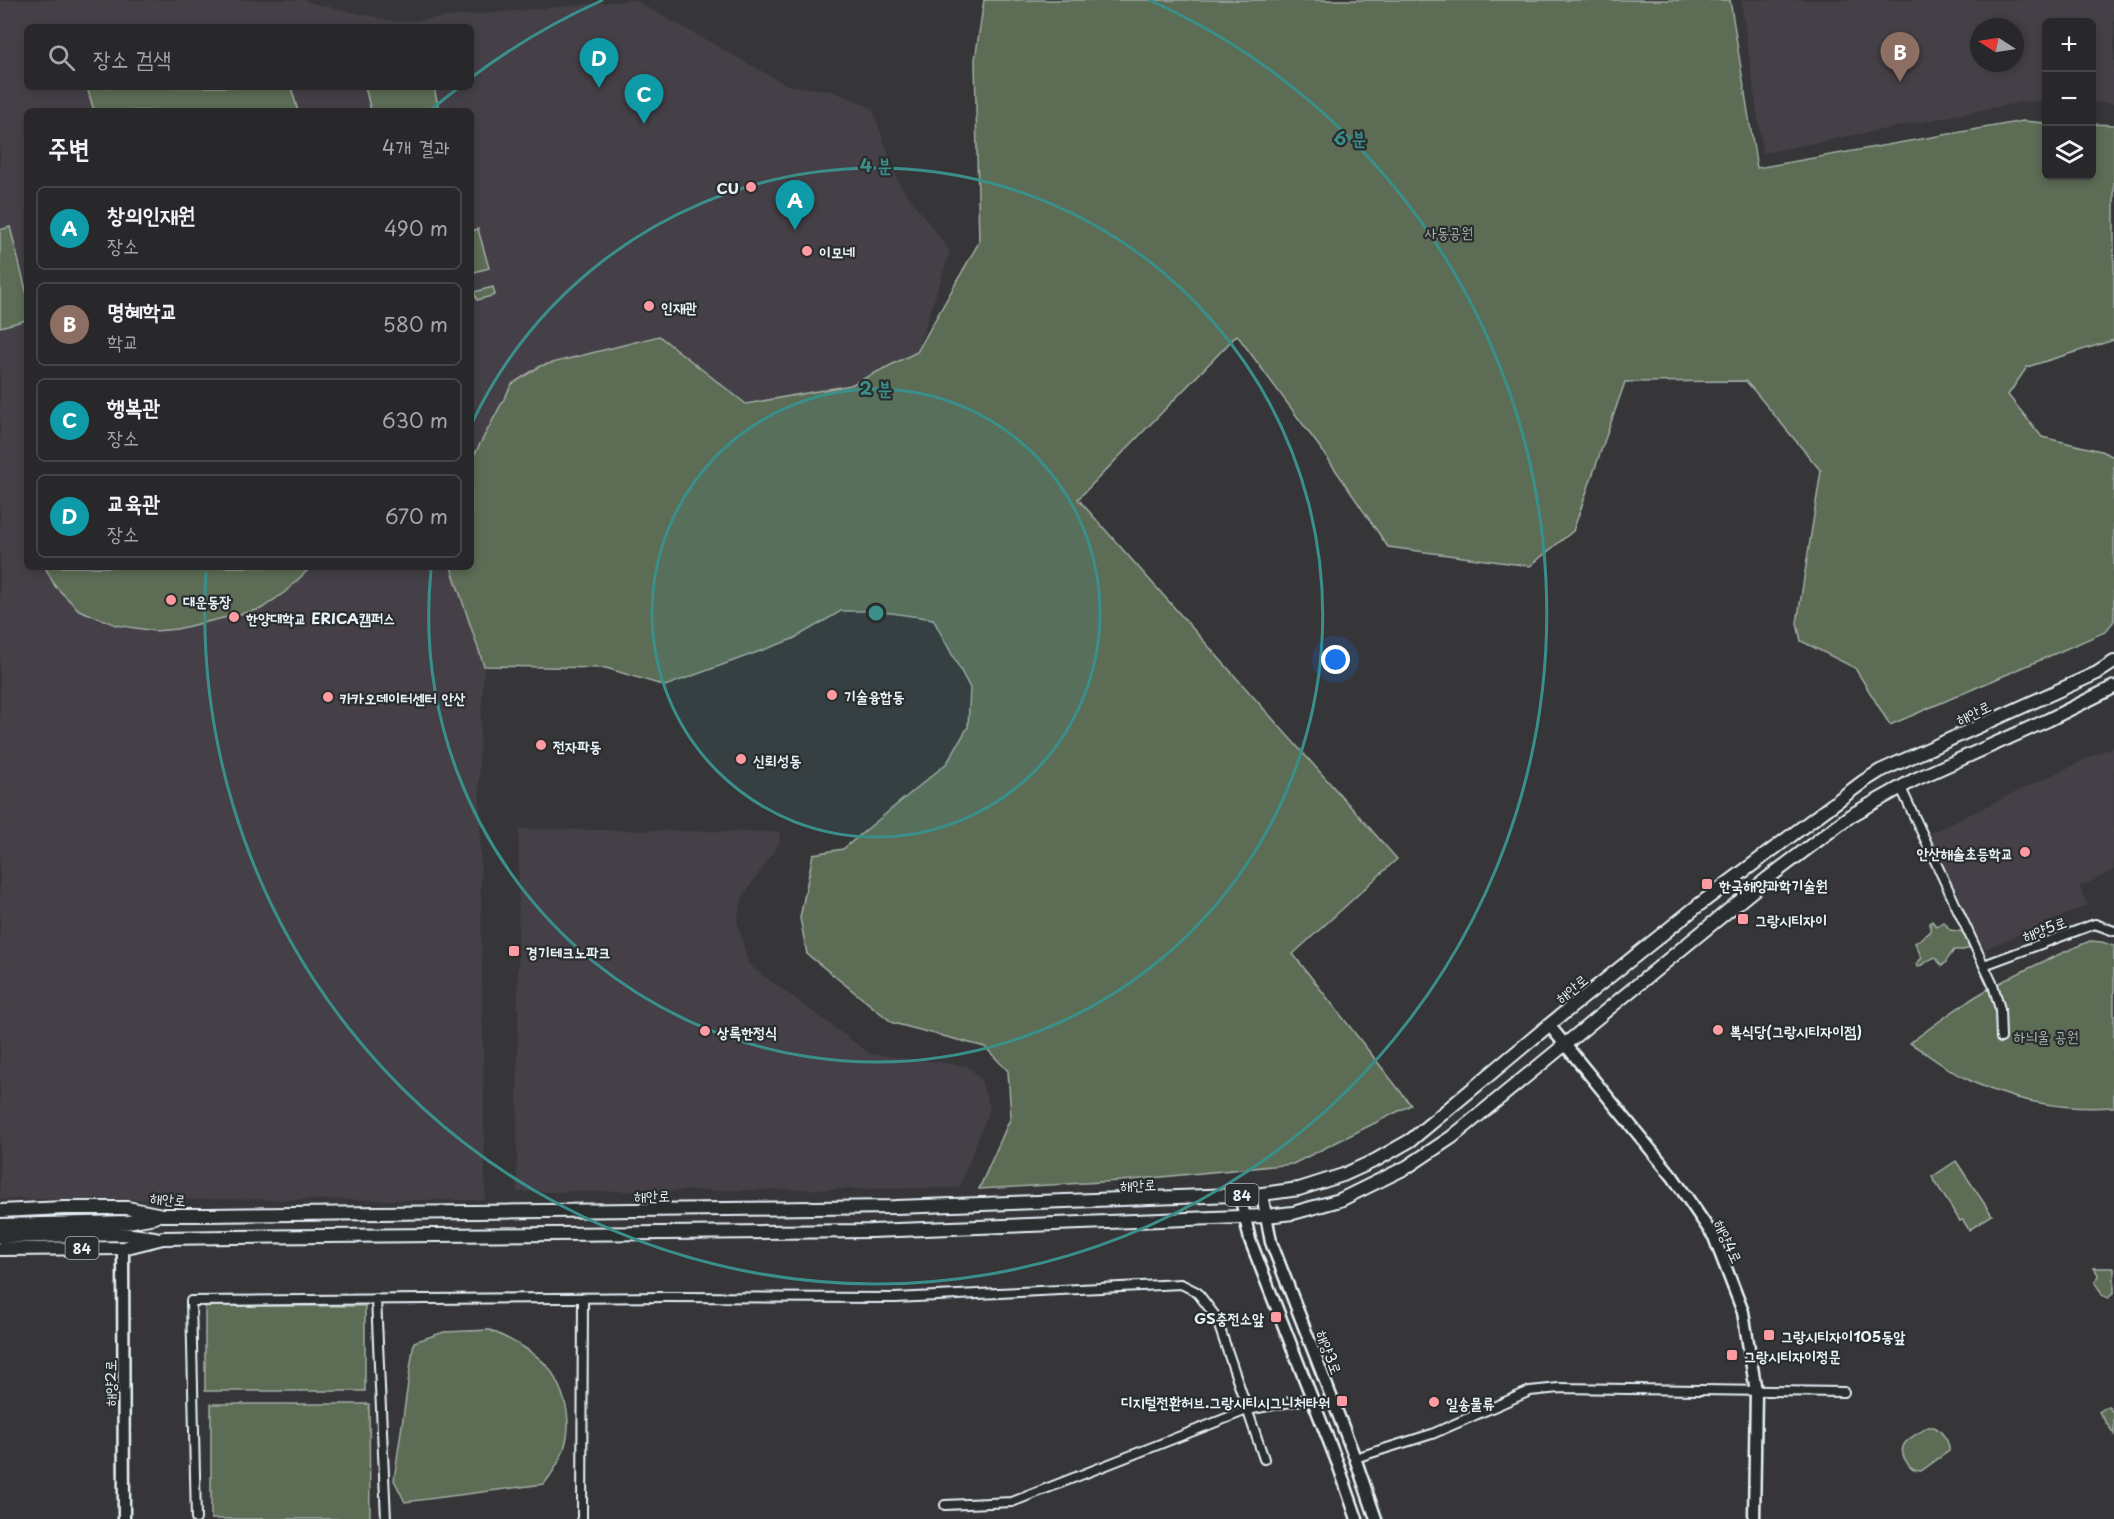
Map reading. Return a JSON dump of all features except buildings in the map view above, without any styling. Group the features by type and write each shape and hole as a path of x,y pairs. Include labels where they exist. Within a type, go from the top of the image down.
{"main road":[{"name":"해안로","path":"0,1211 64,1208 127,1209 162,1215 895,1207 1240,1195 1299,1189 1343,1175 1411,1140 1700,904 1864,781 1880,771 2097,673 2114,662"},
{"name":"84","path":"0,1249 123,1248 163,1239 871,1231 1244,1217 1293,1213 1340,1200 1407,1167 1452,1137 1791,860 1850,816 1914,780 2048,720 2114,687"},
{"path":"0,1225 128,1222 162,1215"},
{"path":"0,1238 124,1234 163,1239"}],"street":[{"path":"1901,788 1993,985 2000,1009 2001,1038"},
{"name":"해양5로","path":"1983,965 2095,924 2114,931"},
{"name":"해양4로","path":"1550,1025 1673,1177 1713,1237 1743,1312 1756,1391 1754,1519"},
{"name":"해양3로","path":"1262,1194 1275,1253 1355,1458 1376,1519"},
{"path":"1240,1195 1250,1240 1357,1519"},
{"name":"해양2로","path":"123,1248 124,1519"},
{"path":"196,1519 191,1301 895,1298 1181,1284 1197,1292 1216,1317 1264,1459"},
{"path":"582,1519 583,1298"},
{"path":"376,1299 386,1519"},
{"path":"1355,1458 1432,1434 1530,1391 1559,1388 1844,1392"},
{"path":"945,1505 1012,1503 1247,1410 1312,1398"}],"shaded area":[{"name":"한양대학교 ERICA캠퍼스","path":"0,0 306,0 397,22 634,0 786,85 832,91 872,108 899,184 950,251 917,352 851,385 746,404 659,336 540,366 512,383 474,455 474,108 24,108 24,570 452,570 484,666 479,753 485,1200 0,1199"},
{"path":"1741,0 2114,0 2114,103 2096,102 2096,18 2042,18 2042,101 2027,101 1763,153"},
{"name":"안산해솔초등학교","path":"2114,746 2114,870 2080,887 2088,905 1978,952 1928,834"},
{"name":"경기테크노파크","path":"519,829 779,832 780,842 743,896 737,920 748,964 870,1054 967,1066 980,1078 990,1108 959,1188 517,1192"}],"green space":[{"name":"사동공원","path":"984,0 1730,0 1757,168 2023,121 2042,123 2042,180 2096,180 2096,124 2114,125 2114,340 2027,367 2008,395 2042,437 2101,451 2114,457 2114,621 2105,632 1890,725 1855,668 1801,641 1797,623 1821,471 1746,381 1625,382 1573,531 1530,566 1388,547 1324,453 1237,335 1078,499 1397,859 1293,954 1411,1105 1293,1164 1120,1181 979,1189 1011,1117 1008,1071 985,1047 893,1023 807,954 800,918 813,854 843,849 947,763 968,727 970,688 933,619 877,611 841,611 793,639 665,686 606,668 484,666 452,570 474,570 474,455 512,384 540,366 659,336 746,404 851,385 917,352 979,242 975,60"},
{"path":"88,90 292,90 297,108 93,108"},
{"path":"366,90 435,90 438,108 370,108"},
{"path":"10,227 24,282 24,321 0,327 0,230"},
{"path":"478,229 489,268 474,272 474,230"},
{"path":"493,287 495,295 477,300 474,292"},
{"name":"대운동장","path":"47,570 308,570 285,592 261,609 177,629 155,631 116,625 79,610 55,586"},
{"path":"1932,921 1936,926 1944,922 1950,930 1964,932 1969,948 1954,950 1942,966 1935,957 1918,967 1916,964 1922,958 1915,943 1930,932"},
{"name":"하늬울 공원","path":"2090,941 2114,946 2114,1107 2053,1105 2013,1097 1957,1074 1910,1043 1983,992 2029,968"},
{"path":"1956,1161 1992,1215 1969,1230 1963,1220 1960,1221 1932,1177"},
{"path":"2094,1268 2114,1268 2114,1293 2108,1298 2101,1295 2095,1283 2099,1276"},
{"path":"205,1306 365,1306 365,1391 205,1391"},
{"path":"490,1330 529,1351 553,1374 564,1398 568,1424 564,1448 559,1460 544,1484 405,1502 394,1480 414,1342 444,1332"},
{"path":"211,1404 369,1404 370,1519 211,1519"},
{"path":"2108,1406 2114,1414 2114,1434 2099,1412"},
{"path":"1928,1427 1934,1427 1943,1434 1949,1451 1921,1471 1912,1469 1902,1449 1907,1441"}],"place":[{"name":"명혜학교","path":"1900,82"},
{"name":"교육관","path":"599,88"},
{"name":"행복관","path":"644,124"},
{"name":"CU","path":"751,187"},
{"name":"창의인재원","path":"795,230"},
{"name":"이모네","path":"807,251"},
{"name":"인재관","path":"649,306"},
{"name":"대운동장","path":"171,600"},
{"name":"한양대학교 ERICA캠퍼스","path":"234,617"},
{"name":"기술융합동","path":"832,695"},
{"name":"카카오데이터센터 안산","path":"328,697"},
{"name":"전자파동","path":"541,745"},
{"name":"신뢰성동","path":"741,759"},
{"name":"안산해솔초등학교","path":"2025,852"},
{"name":"한국해양과학기술원","path":"1707,884"},
{"name":"그랑시티자이","path":"1743,919"},
{"name":"경기테크노파크","path":"514,951"},
{"name":"뽁식당(그랑시티자이점)","path":"1718,1030"},
{"name":"상록한정식","path":"705,1031"},
{"name":"GS충전소앞","path":"1276,1317"},
{"name":"그랑시티자이105동앞","path":"1769,1335"},
{"name":"그랑시티자이정문","path":"1732,1355"},
{"name":"디지털전환허브.그랑시티시그니처타워","path":"1342,1401"},
{"name":"일송물류","path":"1434,1402"}]}
